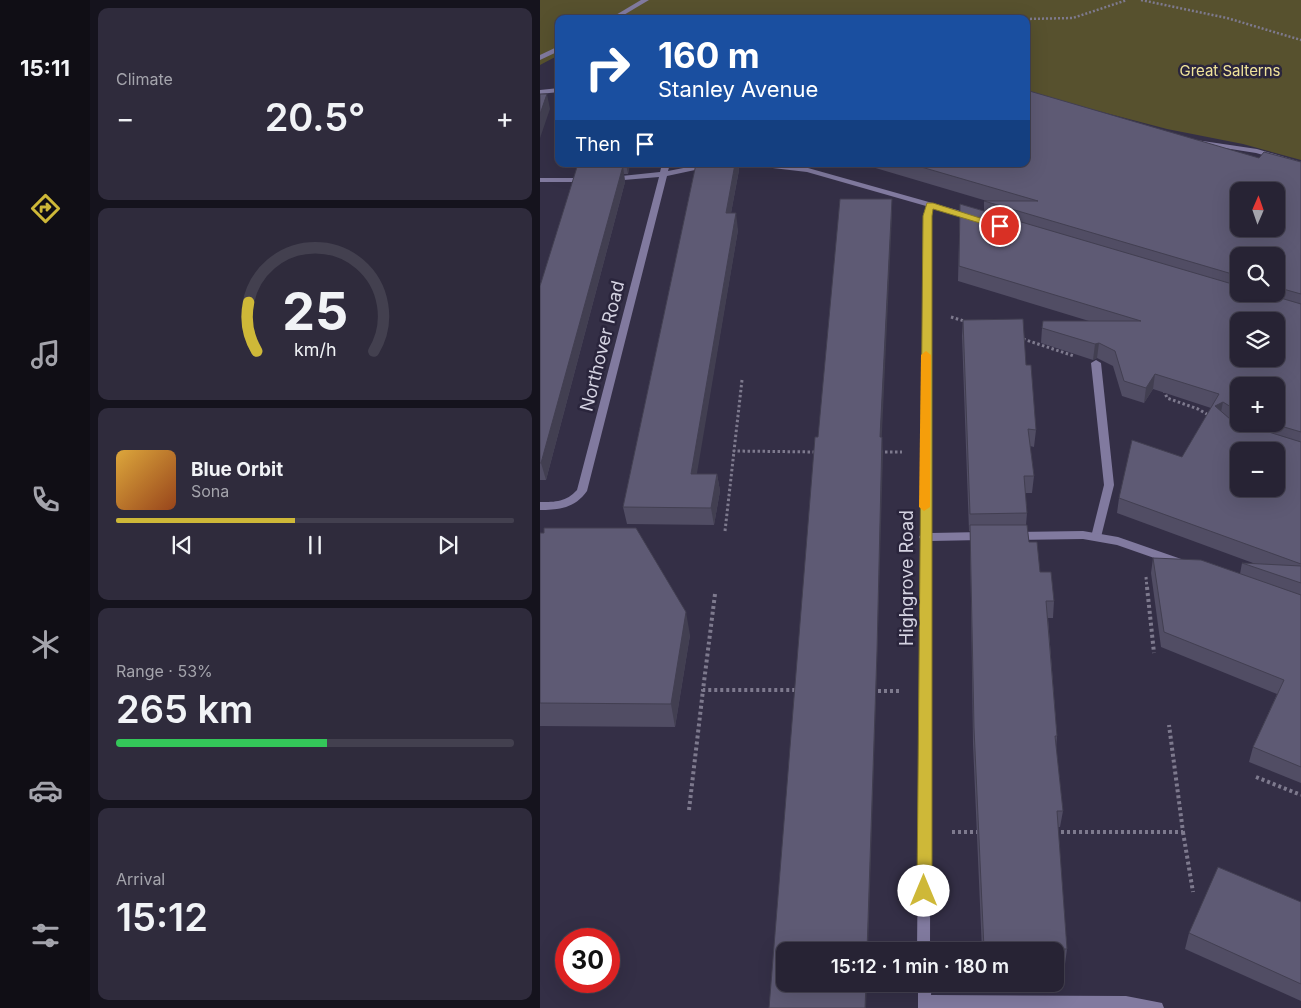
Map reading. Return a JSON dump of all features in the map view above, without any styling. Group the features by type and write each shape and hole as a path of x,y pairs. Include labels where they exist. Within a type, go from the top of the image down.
{"street":[{"path":"619,15 646,0"},
{"path":"540,58 555,50"},
{"path":"540,92 555,90"},
{"path":"1190,140 1258,151 1301,164"},
{"name":"Northover Road","path":"540,506 558,506 573,502 582,491 665,167"},
{"path":"607,180 664,174 699,167"},
{"path":"789,167 977,219"},
{"path":"540,180 598,180"},
{"name":"Highgrove Road","path":"924,942 924,537 927,216 930,205"},
{"path":"1096,363 1109,485 1096,537"},
{"path":"924,537 1083,535 1118,541 1191,567"},
{"path":"924,992 925,1005 1126,1002 1157,1008"}],"path":[{"path":"1030,19 1072,18 1127,0"},
{"path":"1141,0 1227,18 1301,40"},
{"path":"926,310 972,324"},
{"path":"1017,338 1096,363"},
{"path":"725,531 742,380"},
{"path":"1162,385 1167,398 1198,409 1212,418"},
{"path":"734,451 820,452"},
{"path":"877,452 925,452"},
{"path":"1143,550 1154,653"},
{"path":"689,810 715,594"},
{"path":"704,690 800,690"},
{"path":"867,691 924,691"},
{"path":"1169,725 1193,892"},
{"path":"1256,777 1301,795"},
{"path":"924,832 984,832"},
{"path":"1054,832 1183,832"}],"green space":[{"name":"Great Salterns","path":"540,0 1301,0 1301,160 1243,144 1167,129 1030,93 1030,15 555,15 555,57 540,65"}],"building":[{"path":"1030,91 1259,158 1264,152 1301,162 1301,294 1285,290 1285,247 1230,247 1230,273 984,201 1038,201 921,167 1030,167"},
{"path":"540,94 547,94 540,114"},
{"path":"577,167 623,167 541,463 540,463 540,286"},
{"path":"695,167 734,167 726,213 736,213 691,474 717,474 711,508 623,507"},
{"path":"840,199 892,199 880,437 882,437 877,651 867,942 776,942 776,992 866,992 865,1008 769,1008 815,437 818,437"},
{"path":"960,204 1230,283 1230,302 1285,302 1285,299 1301,304 1301,432 1285,427 1285,377 1230,377 1230,406 1223,402 1215,406 1230,419 1230,432 1269,432 1301,442 1301,564 1119,498 1132,440 1182,457 1219,394 1155,374 1146,388 1124,381 1115,351 1099,343 1095,344 1042,328 1043,321 1141,321 959,266"},
{"path":"1023,319 1026,365 1031,365 1036,430 1028,429 1034,476 1024,476 1027,513 970,514 963,320"},
{"path":"970,525 1027,525 1029,542 1037,542 1040,572 1051,572 1054,601 1046,601 1057,736 1055,736 1063,811 1057,811 1067,949 1064,949 1064,942 984,942 974,728"},
{"path":"544,528 636,528 686,612 671,704 540,703 540,533 544,533"},
{"path":"1153,558 1201,560 1301,595 1301,767 1253,747 1284,680 1164,632"},
{"path":"1242,563 1301,566 1301,583"},
{"path":"1218,867 1301,902 1301,984 1189,933"}],"slow traffic":[{"path":"924,507 926,355"}],"route":[{"path":"924,891 924,537 927,216 930,205 1000,226"}]}
